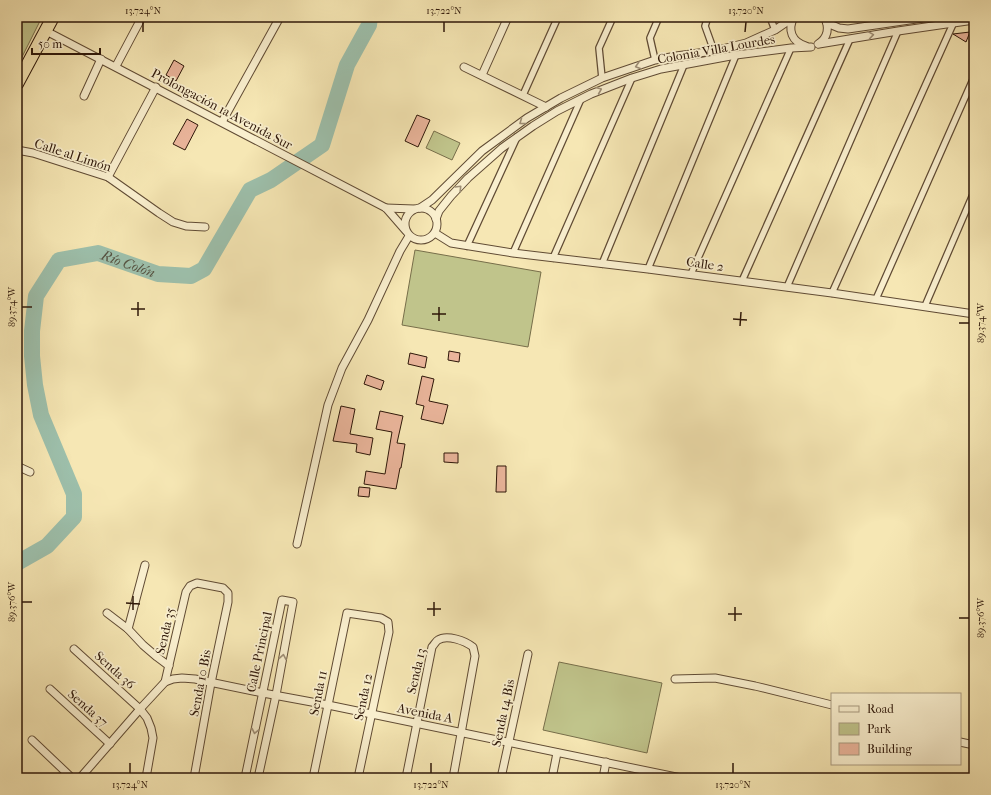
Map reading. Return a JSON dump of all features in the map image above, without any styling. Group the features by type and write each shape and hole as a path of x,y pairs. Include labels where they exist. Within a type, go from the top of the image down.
{"highway":[{"path":"17,84 53,17"},
{"path":"17,74 31,57"}],"street":[{"path":"116,66 142,17"},
{"path":"222,122 280,17"},
{"path":"482,75 508,17"},
{"path":"523,95 558,17"},
{"path":"602,78 599,48 613,17"},
{"path":"655,60 650,38 659,17"},
{"path":"708,17 705,26 714,51"},
{"path":"770,17 776,30"},
{"path":"794,17 791,27 791,33 794,39 799,44 811,46"},
{"name":"Colonia Villa Lourdes","path":"417,209 432,200 482,151 527,118 561,98 602,78 655,60 714,51 746,43 776,30 794,17"},
{"path":"825,20 839,28 848,29 930,17"},
{"path":"819,44 823,41 827,32 825,20"},
{"path":"819,44 974,20"},
{"path":"832,293 953,24"},
{"name":"Prolongación 1a Avenida Sur","path":"46,30 386,208 407,233"},
{"path":"787,287 898,31"},
{"path":"742,281 850,39"},
{"name":"Colonia Villa Lourdes","path":"436,219 439,211 460,187 490,158 517,137 533,126 581,99 607,87 661,69 736,55 819,44"},
{"path":"691,274 791,48"},
{"path":"648,269 736,55"},
{"path":"84,96 101,59"},
{"path":"602,264 684,65"},
{"path":"464,67 546,107"},
{"path":"876,299 936,160 974,77"},
{"path":"554,258 632,78"},
{"path":"108,177 156,87"},
{"path":"513,253 581,99"},
{"path":"467,246 517,137"},
{"name":"Calle al Limón","path":"17,150 33,153 108,177 173,222 186,226 205,227"},
{"path":"925,306 974,192"},
{"name":"Prolongación 1a Avenida Sur","path":"386,208 417,209"},
{"path":"425,208 430,210 436,219 437,224 435,233 431,238 420,241 414,240 407,233 404,225 408,213 417,209 425,208"},
{"path":"297,544 328,405 342,368 368,320 407,233"},
{"name":"Calle 2","path":"435,233 451,243 513,253 691,274 973,312"},
{"path":"17,466 30,472"},
{"path":"128,630 146,565"},
{"name":"Senda 35","path":"165,682 186,592 190,586 197,583 223,588 228,593"},
{"name":"Senda 10 Bis","path":"194,778 211,683 228,602 228,593"},
{"name":"Calle Principal","path":"245,778 282,600 293,602 276,695 258,778"},
{"path":"107,613 128,630 156,657 169,666"},
{"name":"Senda 11","path":"313,778 347,613 381,618 388,622"},
{"name":"Senda 12","path":"358,778 389,632 388,622"},
{"name":"Senda 13","path":"406,778 432,647 437,640 446,637 466,642 473,646 475,656 462,733"},
{"name":"Senda 36","path":"74,649 140,709 147,718 153,738 146,778"},
{"name":"Senda 14 Bis","path":"501,778 528,654"},
{"name":"Avenida A","path":"165,682 182,678 195,679 606,762 652,775 681,778"},
{"path":"675,679 715,678 831,705"},
{"path":"80,778 86,775 110,744 165,682"},
{"name":"Senda 37","path":"50,689 110,744"},
{"path":"453,778 462,733"},
{"path":"32,740 72,778"},
{"path":"961,742 974,745"},
{"path":"552,778 558,753"},
{"path":"603,778 606,762"}],"green space":[{"path":"17,17 42,17 17,67"},
{"path":"434,131 460,143 452,160 426,148"},
{"path":"415,250 541,272 528,347 402,325"},
{"path":"559,662 662,683 647,753 543,730"}],"building":[{"path":"970,32 966,42 953,34"},
{"path":"174,60 184,66 176,81 166,75"},
{"path":"417,115 430,120 418,147 405,141"},
{"path":"187,119 198,125 185,150 173,144"},
{"path":"449,351 460,353 459,362 448,360"},
{"path":"410,353 427,357 425,368 408,364"},
{"path":"367,375 384,381 381,390 364,384"},
{"path":"422,376 434,379 429,401 448,405 443,424 421,419 424,406 416,404"},
{"path":"341,406 355,409 350,434 373,438 370,455 356,452 357,444 333,441"},
{"path":"380,411 403,416 397,443 405,444 396,489 364,484 366,471 385,474 392,432 376,429"},
{"path":"444,453 458,453 458,463 444,462"},
{"path":"497,466 506,466 506,492 496,492"},
{"path":"359,487 370,488 369,497 358,496"}],"waterway":[{"name":"Río Colón","path":"17,563 47,546 74,517 74,494 41,415 35,385 32,356 32,331 36,296 59,260 98,253 158,274 191,276 204,269 250,190 271,180 322,145 347,65 369,25 370,17"}]}
